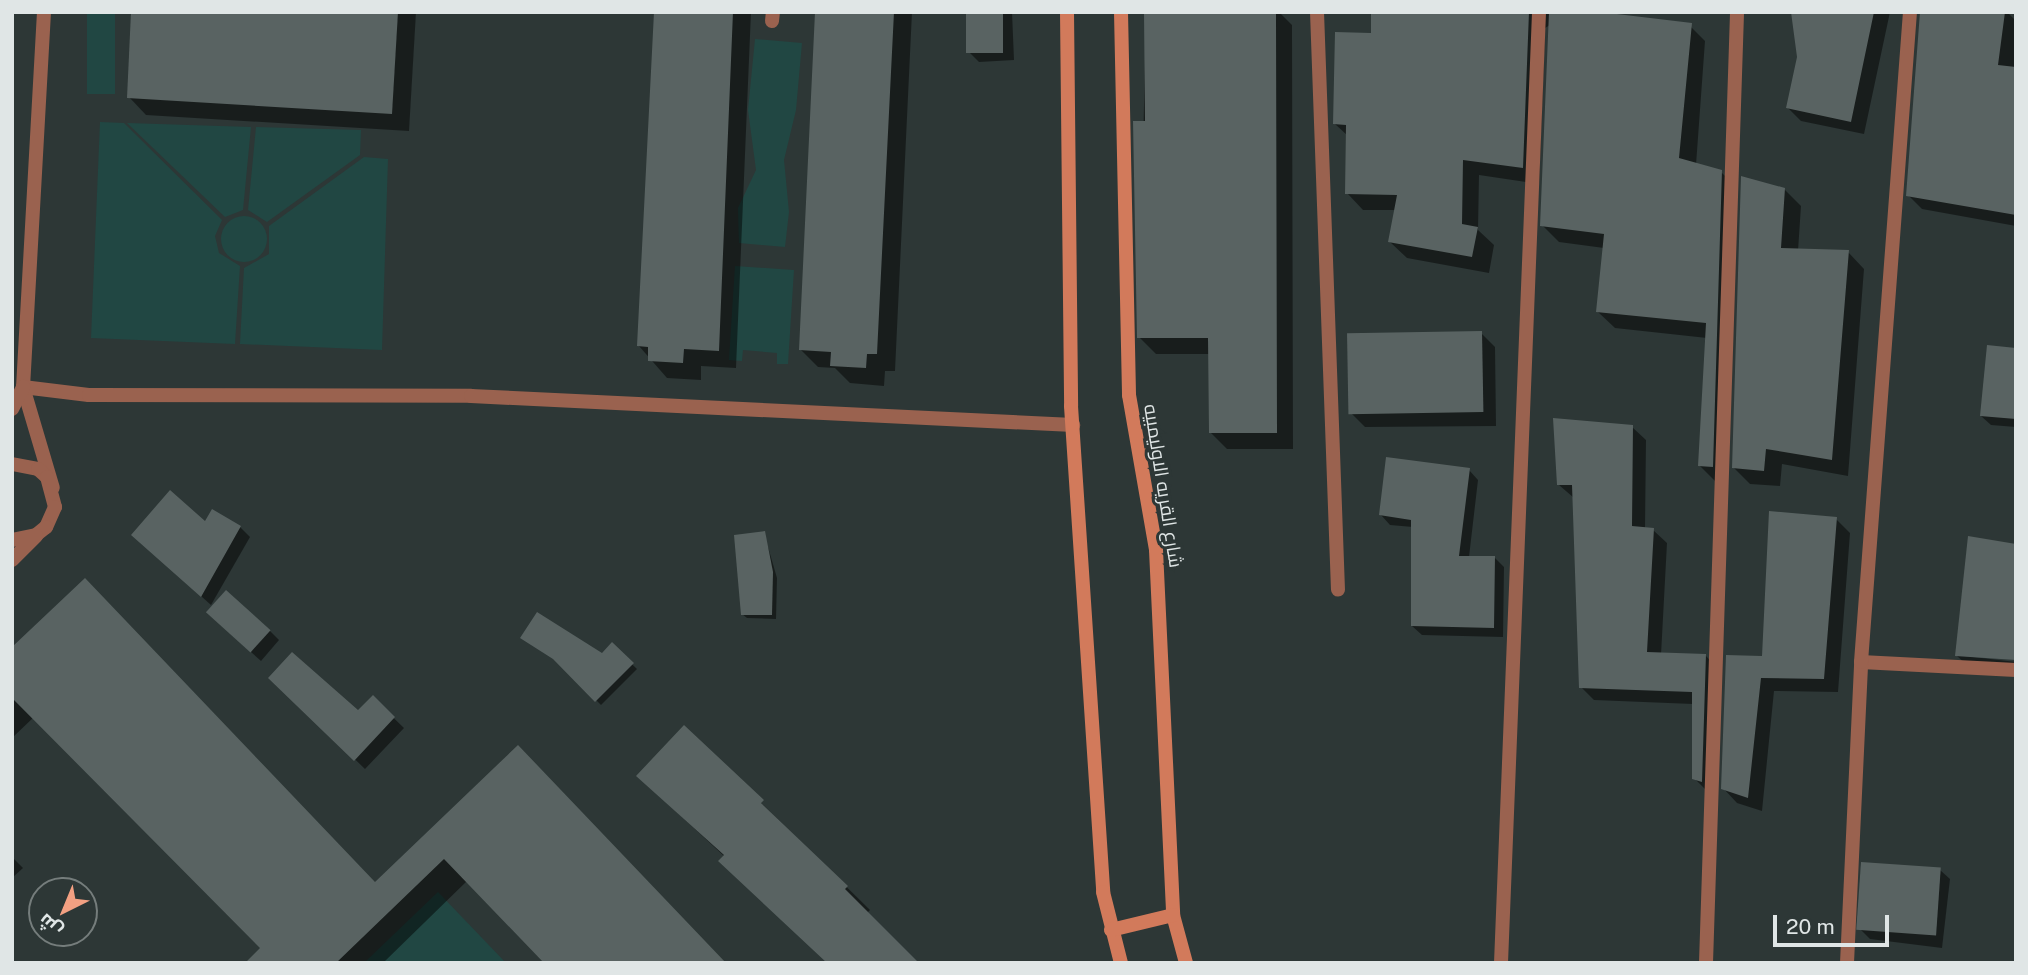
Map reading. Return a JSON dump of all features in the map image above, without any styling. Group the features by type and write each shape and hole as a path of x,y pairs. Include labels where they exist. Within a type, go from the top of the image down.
{"main road":[{"path":"1067,12 1073,425 1098,837 1111,930 1121,963"},
{"name":"شارع القريه الاوليمبيه","path":"1121,12 1129,394 1156,550 1173,915 1186,963"},
{"path":"1111,930 1173,915"}],"street":[{"path":"12,560 53,517 53,488 23,387 44,12"},
{"path":"1318,12 1338,590"},
{"path":"1501,963 1539,12"},
{"path":"1706,963 1737,12"},
{"path":"1847,963 1861,662 1910,12"},
{"path":"12,409 23,387"},
{"path":"23,387 89,395 471,396 1073,425"},
{"path":"12,464 38,469 53,488"},
{"path":"12,540 36,535"},
{"path":"1861,662 2016,670"}],"shaded area":[{"path":"87,12 115,12 115,94 87,94"},
{"path":"755,39 802,43 796,110 784,160 789,212 785,247 739,243 738,208 756,170 748,110"},
{"path":"100,122 124,123 222,220 215,236 219,253 240,266 235,344 91,338"},
{"path":"127,123 251,127 243,210 225,217"},
{"path":"256,127 361,130 360,155 267,222 248,210"},
{"path":"364,157 388,159 382,350 240,344 244,268 269,254 269,226"},
{"path":"244,216 260,223 267,239 260,255 244,262 228,255 221,239 228,223"},
{"path":"735,266 794,270 788,364 777,364 777,353 743,350 742,361 729,360"},
{"path":"438,892 506,963 364,963"}],"building":[{"path":"131,12 398,12 392,114 127,98"},
{"path":"654,12 733,12 719,351 684,349 683,363 648,361 648,347 637,346"},
{"path":"815,12 894,12 877,354 867,354 866,368 830,366 831,352 799,350"},
{"path":"966,12 1003,12 1003,53 966,53"},
{"path":"1144,12 1276,12 1277,433 1209,433 1208,338 1137,338 1133,121 1145,121"},
{"path":"1371,12 1529,12 1523,168 1463,160 1462,224 1478,227 1472,257 1388,242 1397,195 1345,194 1346,125 1333,124 1335,32 1371,33"},
{"path":"1549,12 1600,12 1692,23 1679,158 1722,170 1713,467 1698,466 1706,323 1596,312 1604,234 1540,226"},
{"path":"1791,12 1874,12 1851,122 1786,108 1797,57"},
{"path":"1920,12 2005,12 1998,65 2016,67 2016,215 1906,196"},
{"path":"1741,176 1785,188 1781,248 1849,250 1832,460 1766,449 1764,471 1732,468"},
{"path":"1482,331 1483,412 1348,414 1347,333"},
{"path":"1987,345 2016,348 2016,419 1980,416"},
{"path":"1553,418 1633,425 1632,526 1654,528 1647,652 1706,654 1702,782 1692,779 1692,692 1579,688 1572,485 1557,485"},
{"path":"1386,457 1470,468 1459,556 1495,556 1494,628 1411,626 1411,520 1379,515"},
{"path":"170,490 205,521 212,509 241,526 201,597 131,535"},
{"path":"1769,511 1837,517 1824,679 1761,678 1748,798 1721,789 1726,655 1762,656"},
{"path":"765,531 773,572 772,615 741,615 734,535"},
{"path":"1968,536 2016,544 2016,660 1955,656"},
{"path":"85,578 375,882 518,745 726,963 544,963 444,859 336,963 245,963 260,948 12,698 12,647"},
{"path":"226,590 271,630 251,652 206,612"},
{"path":"537,612 602,653 612,642 634,663 595,702 553,659 520,638"},
{"path":"292,652 358,710 373,695 395,717 354,761 268,678"},
{"path":"684,725 764,800 761,803 848,886 845,889 919,963 827,963 718,861 724,855 636,776"},
{"path":"1861,862 1941,868 1936,935 1856,930"}]}
